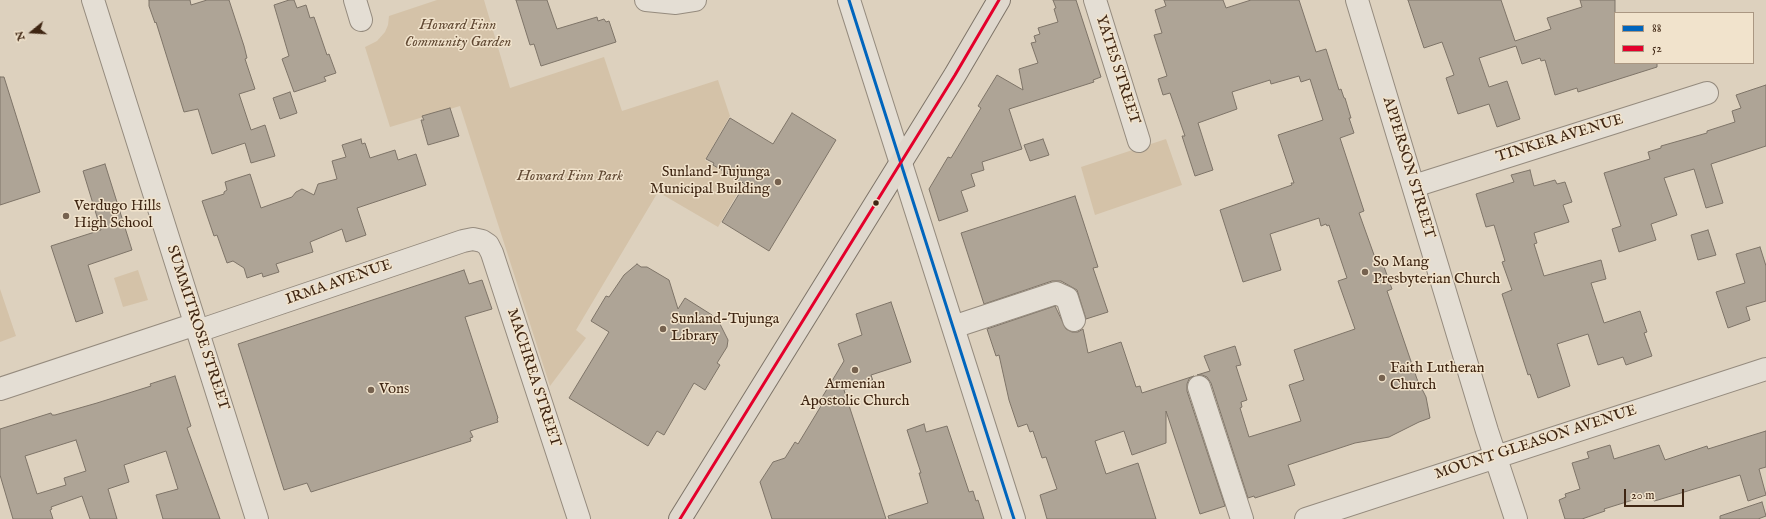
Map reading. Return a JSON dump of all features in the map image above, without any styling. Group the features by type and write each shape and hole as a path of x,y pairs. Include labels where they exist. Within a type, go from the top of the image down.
{"main road":[{"path":"680,519 955,75 999,0"}],"street":[{"name":"SUMMITROSE STREET","path":"93,0 257,519"},
{"path":"646,0 676,3 695,0"},
{"path":"849,0 1014,519"},
{"name":"YATES STREET","path":"1095,0 1139,141"},
{"name":"APPERSON STREET","path":"1357,0 1495,456 1516,519"},
{"name":"TINKER AVENUE","path":"1414,186 1707,93"},
{"name":"IRMA AVENUE","path":"0,389 197,328 463,241 473,239 482,241"},
{"name":"MACHREA STREET","path":"482,241 488,245 492,253 578,519"},
{"path":"953,327 1056,293 1067,298 1074,320"},
{"name":"MOUNT GLEASON AVENUE","path":"1306,519 1495,456 1766,369"},
{"path":"1199,387 1242,519"}],"green space":[{"name":"Howard Finn Park","path":"437,0 484,0 510,88 604,57 622,111 718,80 730,116 705,160 743,184 718,227 658,192 576,330 586,338 550,386 460,106 390,127 365,47 377,41 385,32 388,25 389,16"},
{"path":"1166,139 1182,185 1095,215 1081,167"},
{"path":"138,270 148,300 123,307 114,278"},
{"path":"0,289 16,336 0,342"}],"building":[{"path":"149,0 190,0 191,5 207,0 229,0 244,46 247,58 245,59 255,89 239,94 251,130 265,125 275,156 251,163 245,143 212,154 198,109 184,112 156,22 155,23 149,6"},
{"path":"289,0 294,0 297,8 306,5 310,18 314,17 327,55 329,54 336,73 324,77 326,81 294,92 282,59 289,56 274,5"},
{"path":"516,0 547,0 557,29 597,17 598,21 604,19 606,22 609,21 616,42 541,66 534,44 530,45"},
{"path":"1053,0 1076,0 1101,77 1093,80 1094,82 1009,109 1022,149 982,162 984,170 971,174 975,186 961,191 968,211 939,221 929,189 948,157 951,158 981,108 978,106 997,75 1023,90 1019,69 1038,63 1031,43 1036,42 1034,36 1040,34 1038,28 1058,22"},
{"path":"1164,0 1223,0 1226,8 1251,0 1299,0 1316,52 1326,49 1339,90 1341,89 1345,98 1354,133 1340,138 1364,211 1359,213 1378,266 1383,264 1392,289 1387,291 1417,379 1426,397 1430,418 1389,437 1355,443 1288,465 1295,485 1255,498 1254,496 1248,498 1211,383 1207,377 1197,375 1210,371 1204,356 1235,346 1241,365 1236,366 1247,400 1241,402 1242,407 1240,408 1249,437 1301,421 1289,385 1304,380 1294,350 1355,329 1338,281 1347,278 1329,225 1327,226 1326,224 1321,226 1319,218 1270,234 1281,270 1243,282 1220,210 1292,185 1291,183 1294,183 1278,135 1323,120 1310,79 1301,82 1299,76 1271,84 1270,80 1232,92 1237,109 1198,123 1213,170 1195,176 1182,136 1185,136 1170,93 1163,95 1158,79 1167,76 1154,35 1162,33 1155,10 1166,6"},
{"path":"1408,0 1501,0 1515,41 1551,29 1547,18 1582,7 1580,0 1615,0 1614,64 1657,64 1657,67 1578,92 1577,88 1555,95 1545,60 1541,61 1540,58 1522,64 1516,46 1479,58 1489,87 1507,81 1520,119 1497,127 1489,104 1458,114 1446,78 1454,75 1442,42 1424,48"},
{"path":"0,77 4,77 40,192 0,205"},
{"path":"1766,85 1766,146 1711,164 1723,203 1706,208 1694,169 1664,178 1677,215 1651,224 1656,240 1619,252 1612,229 1621,226 1604,173 1650,159 1648,152 1661,148 1661,146 1707,133 1707,131 1735,122 1732,111 1741,108 1736,95"},
{"path":"290,92 297,113 280,119 273,98"},
{"path":"450,108 459,136 428,145 421,120 424,120 422,116"},
{"path":"792,113 836,140 769,251 722,222 745,184 713,165 714,163 706,159 730,118 773,144"},
{"path":"361,139 362,144 365,143 370,158 395,150 398,160 416,154 426,185 357,208 366,235 346,242 342,229 310,242 313,252 276,264 279,272 263,277 262,273 247,278 244,268 233,261 227,263 217,235 214,236 202,201 224,194 227,190 225,182 250,174 261,208 292,197 296,192 302,189 314,195 318,184 337,179 332,161 346,157 342,145"},
{"path":"1043,139 1049,155 1030,161 1024,145"},
{"path":"105,164 132,250 88,265 103,313 76,322 51,246 101,230 83,171"},
{"path":"1530,170 1534,186 1555,180 1557,184 1565,182 1572,202 1563,205 1569,222 1534,233 1537,243 1534,244 1544,276 1601,260 1606,279 1591,283 1604,323 1640,311 1647,332 1644,333 1652,356 1626,365 1623,357 1598,365 1588,334 1557,344 1570,386 1538,398 1530,374 1528,375 1502,294 1512,290 1502,262 1505,261 1494,225 1486,227 1476,194 1514,182 1511,175"},
{"path":"1075,196 1098,267 1093,268 1108,312 1086,319 1077,290 1061,281 1052,281 984,304 961,233"},
{"path":"1708,230 1716,255 1698,260 1691,235"},
{"path":"1760,247 1766,266 1766,301 1746,307 1750,320 1728,328 1716,292 1745,283 1736,254"},
{"path":"637,264 641,267 647,267 669,280 678,309 685,298 712,315 712,317 720,324 728,340 727,347 717,363 720,365 705,390 694,383 664,435 657,431 648,446 569,398 609,332 591,321 606,296 609,297 624,275"},
{"name":"Vons","path":"464,270 469,284 482,280 492,309 465,317 498,422 470,431 473,437 470,438 471,441 311,492 307,483 284,490 238,344"},
{"path":"891,302 911,362 871,375 873,381 844,390 886,519 772,519 760,482 773,462 785,458 795,442 798,444 821,406 818,404 844,361 838,344 862,335 856,314"},
{"path":"1055,306 1066,329 1072,332 1078,332 1083,329 1088,353 1121,342 1136,387 1140,386 1142,393 1194,376 1189,379 1187,391 1225,506 1200,514 1166,411 1166,443 1132,455 1124,431 1095,441 1106,474 1138,463 1156,519 1047,519 1040,495 1057,489 1046,457 1042,458 1033,431 1030,432 1027,424 1018,427 1009,400 999,355 996,356 987,329"},
{"path":"175,376 191,426 187,428 220,519 163,519 156,495 178,489 166,451 124,465 129,482 108,489 117,519 90,519 82,496 51,507 52,509 50,510 53,519 13,519 0,475 0,429 51,413 52,415 55,415 97,403 151,386 150,384","holes":["76,440 86,471 64,478 66,485 37,494 25,456"]},
{"path":"924,424 926,432 947,426 969,492 973,491 976,501 978,500 984,519 889,519 888,516 928,503 919,473 921,473 907,430"},
{"path":"1766,431 1766,467 1759,469 1766,495 1748,501 1740,475 1658,500 1654,501 1652,494 1604,509 1605,511 1582,519 1565,519 1559,500 1566,497 1565,494 1580,489 1572,463 1589,458 1587,452 1610,445 1614,459 1659,445 1665,460 1707,446 1708,449"},
{"path":"1762,502 1766,516 1758,519 1720,519 1720,516"}],"transit line":[{"name":"88","path":"849,0 1014,519"},
{"name":"52","path":"680,519 955,75 999,0"}],"place":[{"name":"Sunland-Tujunga Municipal Building","path":"778,182"},
{"name":"Verdugo Hills High School","path":"66,216"},
{"name":"So Mang Presbyterian Church","path":"1365,272"},
{"name":"Sunland-Tujunga Library","path":"663,329"},
{"name":"Armenian Apostolic Church","path":"855,370"},
{"name":"Faith Lutheran Church","path":"1382,378"},
{"name":"Vons","path":"371,390"}],"park label":[{"name":"Howard Finn Community Garden","path":"458,34"}]}
